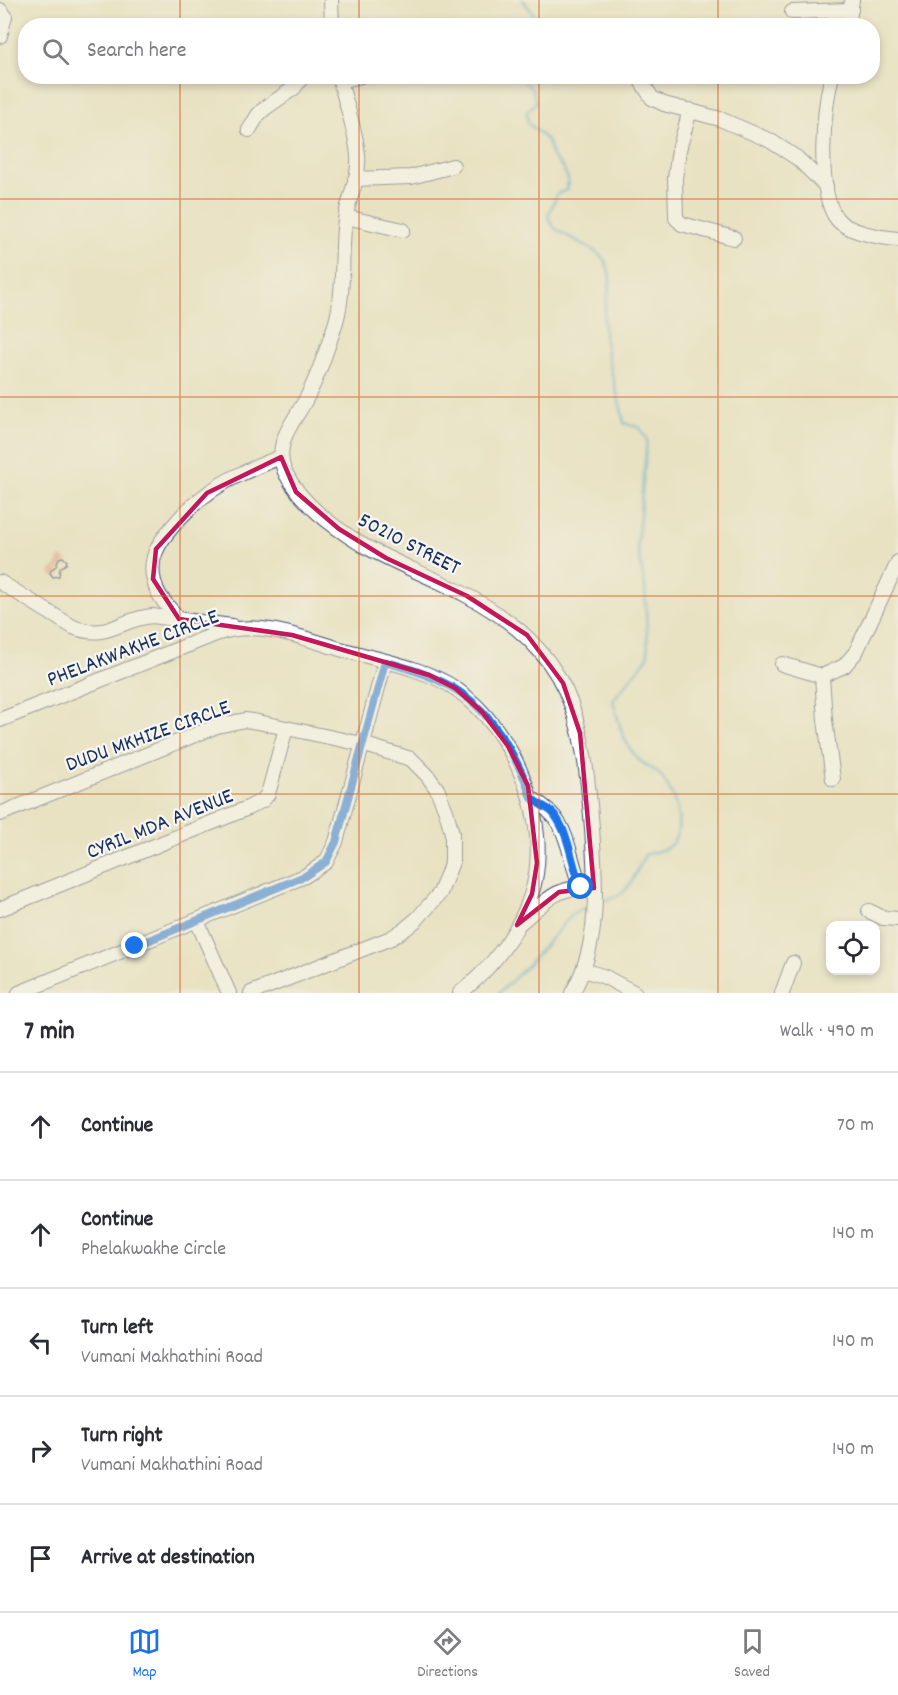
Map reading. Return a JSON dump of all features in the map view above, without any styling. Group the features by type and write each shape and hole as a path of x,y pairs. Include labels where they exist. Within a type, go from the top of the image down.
{"street":[{"path":"331,0 332,18"},
{"path":"792,12 852,5"},
{"path":"0,10 5,16 0,36"},
{"path":"249,130 264,109 297,84"},
{"path":"179,619 161,598 153,579 153,560 156,549 190,506 207,493 242,473 281,457 283,440 314,383 335,325 340,297 346,217 358,165 352,120 341,84"},
{"path":"643,84 652,98 664,104 720,119 769,140 797,158 826,186"},
{"path":"831,84 824,130 826,186 831,208 842,224 870,235 898,239"},
{"path":"690,110 679,150 675,178 676,218 682,224 734,238"},
{"path":"355,179 411,177 453,166"},
{"path":"346,217 403,230"},
{"name":"50210 STREET","path":"281,457 283,468 296,492 324,518 386,558 467,596 497,614 527,635 563,683 580,733 587,769 595,870 588,887 591,946 584,970 572,993"},
{"path":"783,664 822,676 844,666 851,659 898,562"},
{"path":"0,582 73,627 94,634 152,616 247,627"},
{"name":"PHELAKWAKHE CIRCLE","path":"0,720 216,633 247,627 292,635 435,677 467,697 496,728 508,746 531,798 537,863 532,894 518,925 492,962 459,993"},
{"path":"19,993 305,876 326,862 336,842 385,662"},
{"path":"822,676 832,779"},
{"name":"DUDU MKHIZE CIRCLE","path":"0,814 217,726 245,720 362,744 411,759 437,789 452,832 453,862 440,893 417,919 391,938 251,993"},
{"name":"CYRIL MDA AVENUE","path":"0,909 263,800 272,784 286,728"},
{"path":"518,925 559,892 574,886 588,887 554,814 531,798"},
{"path":"869,911 883,918 898,919"},
{"path":"197,921 229,993"},
{"path":"782,993 793,963"},
{"path":"584,970 605,977 635,993"}],"highlighted area":[{"path":"281,457 296,492 339,529 386,558 467,596 527,635 563,683 580,733 594,888 559,892 517,925 532,894 537,863 528,786 508,746 482,712 455,688 429,675 292,635 179,619 153,579 156,549 207,493"}],"building":[{"path":"63,557 67,561 66,564 60,568 59,576 53,577 51,570 56,566 59,558"}],"waterway":[{"path":"523,0 536,18"},
{"path":"526,84 532,89 536,103 527,111 528,123 547,140 552,156 563,168 568,179 567,190 557,194 548,216 555,228 591,249 604,259 607,265 610,285 604,312 604,332 608,359 624,423 640,428 647,440 637,546 645,586 648,657 613,700 621,729 631,750 640,761 657,772 669,787 677,809 678,830 668,847 646,854 632,882 623,892 607,900"},
{"path":"499,993 528,965 572,914 584,908"}],"route":[{"path":"135,946 305,876 326,862 336,842 385,662 442,680 467,697 496,728 517,763 531,798 554,814 561,826 581,887"}]}
